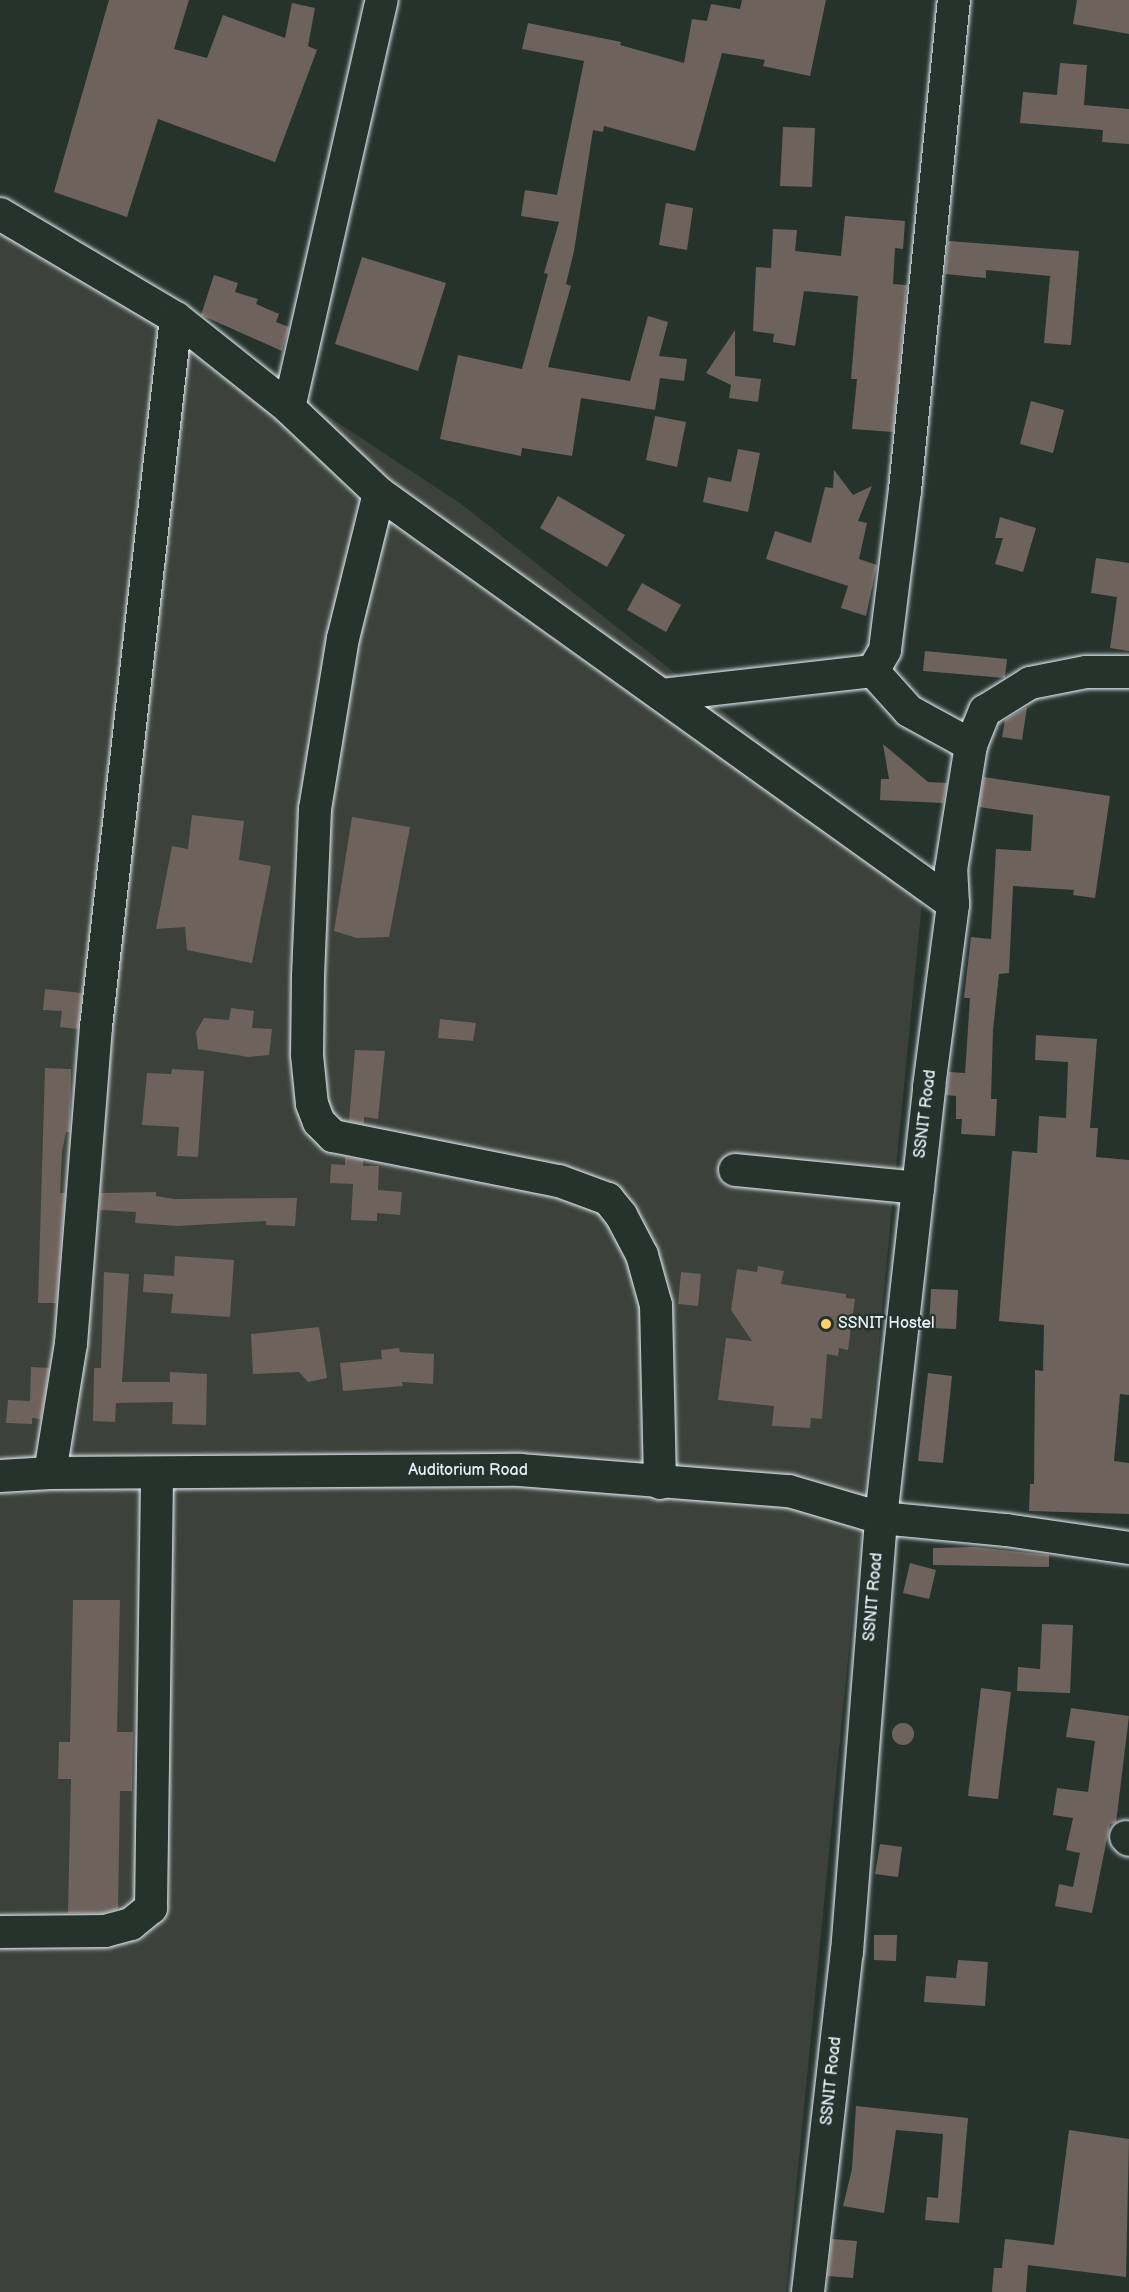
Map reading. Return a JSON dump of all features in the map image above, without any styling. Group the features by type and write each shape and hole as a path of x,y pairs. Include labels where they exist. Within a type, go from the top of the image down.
{"street":[{"path":"289,408 382,0"},
{"path":"873,671 885,650 905,490 954,0"},
{"path":"0,214 176,318 289,408 379,493 953,904"},
{"path":"50,1473 71,1344 96,1026 176,318"},
{"path":"379,493 343,638 315,809 307,1055 312,1104 320,1122 333,1136 559,1181 608,1199 621,1215 642,1255 656,1305 660,1483"},
{"path":"662,695 873,671"},
{"path":"873,671 909,711 971,745"},
{"name":"SSNIT Road","path":"808,2292 847,1952 881,1518 953,904 951,870 971,745 985,711 1030,683 1086,672 1129,672"},
{"path":"735,1170 918,1188"},
{"name":"Auditorium Road","path":"0,1476 50,1473 520,1470 660,1483 789,1491 881,1518 1006,1530 1129,1548"},
{"path":"0,1932 105,1931 131,1924 151,1908 157,1473"}],"shaded area":[{"path":"0,201 460,503 925,871 786,2292 0,2292"}],"building":[{"path":"109,0 189,0 174,49 207,58 223,15 285,38 292,3 315,8 308,46 317,50 275,162 158,119 127,217 54,192"},
{"path":"742,0 826,0 810,76 763,66 765,60 722,53 695,151 604,126 603,132 593,130 574,251 566,284 571,286 548,367 630,381 648,316 668,322 659,356 687,359 684,381 660,378 655,410 581,398 572,456 522,448 521,456 440,439 458,355 522,369 548,274 544,273 559,222 521,216 525,190 557,195 584,61 522,49 528,23 621,42 620,45 684,63 692,19 707,21 711,4 740,9"},
{"path":"1077,0 1129,0 1129,34 1073,24"},
{"path":"1060,63 1087,65 1084,105 1129,109 1129,144 1102,142 1103,130 1020,123 1023,92 1057,95"},
{"path":"783,127 815,128 812,187 780,186"},
{"path":"666,203 693,208 687,250 659,245"},
{"path":"845,216 905,221 903,249 895,248 893,284 907,285 893,432 852,429 857,379 851,379 858,296 804,291 795,346 773,342 774,334 753,331 756,267 771,268 773,229 797,230 795,251 841,256"},
{"path":"948,241 1079,251 1071,345 1044,343 1050,276 986,270 986,278 945,274"},
{"path":"362,257 446,283 418,371 335,344"},
{"path":"214,275 238,283 235,292 258,299 256,304 279,314 276,322 289,327 282,351 201,315"},
{"path":"735,330 735,376 761,379 758,402 729,398 731,385 706,373"},
{"path":"1031,401 1064,410 1053,453 1020,444"},
{"path":"655,416 686,422 677,467 646,460"},
{"path":"738,449 760,453 748,512 703,502 708,477 731,482"},
{"path":"834,470 853,495 872,486 858,521 867,523 859,559 877,565 866,616 841,608 848,586 766,559 775,531 811,543 825,487 833,488"},
{"path":"558,496 625,535 607,567 540,528"},
{"path":"1000,517 1036,528 1023,572 995,564 1003,538 995,538"},
{"path":"1096,558 1129,563 1129,651 1110,648 1117,597 1091,593"},
{"path":"642,583 681,605 666,632 627,610"},
{"path":"925,651 1007,659 1005,678 923,671"},
{"path":"1027,707 1022,740 1002,737 1005,720"},
{"path":"883,744 928,782 947,783 943,803 880,800 881,779 889,779"},
{"path":"984,777 1110,796 1095,898 1073,895 1074,890 1013,886 1009,973 999,974 993,1030 991,1099 997,1099 995,1136 961,1134 962,1119 956,1119 956,1096 946,1095 949,1072 965,1073 970,998 964,998 971,937 991,939 996,849 1031,851 1033,815 979,807"},
{"path":"192,815 244,821 239,860 271,866 252,963 187,950 185,927 156,929 172,846 188,849"},
{"path":"352,817 410,827 389,937 357,938 334,931"},
{"path":"45,989 82,993 78,1029 60,1027 62,1011 43,1010"},
{"path":"231,1008 254,1011 252,1028 272,1029 269,1055 249,1057 198,1049 196,1032 204,1018 229,1020"},
{"path":"440,1019 476,1023 473,1041 438,1038"},
{"path":"1036,1035 1097,1039 1090,1128 1098,1128 1096,1157 1129,1160 1129,1395 1120,1394 1114,1461 1129,1463 1129,1514 1029,1511 1030,1484 1034,1484 1035,1370 1043,1371 1044,1325 999,1321 1012,1151 1037,1153 1039,1116 1066,1118 1068,1062 1035,1060"},
{"path":"355,1050 385,1051 378,1119 364,1117 364,1124 349,1121"},
{"path":"45,1068 71,1069 70,1132 66,1132 62,1152 60,1193 65,1193 56,1303 38,1303"},
{"path":"172,1069 204,1071 198,1157 177,1156 179,1127 142,1125 147,1073 171,1074"},
{"path":"345,1157 363,1160 363,1166 379,1166 378,1190 402,1192 400,1215 377,1213 377,1221 351,1220 353,1184 330,1183 331,1164 345,1165"},
{"path":"156,1192 156,1196 174,1199 297,1198 295,1226 266,1225 266,1221 177,1226 135,1223 136,1212 100,1210 101,1193"},
{"path":"175,1256 234,1260 230,1317 171,1313 173,1294 143,1292 144,1274 174,1276"},
{"path":"758,1266 784,1271 781,1284 846,1294 846,1298 855,1299 848,1350 839,1348 838,1356 827,1354 822,1419 811,1418 810,1428 772,1426 774,1406 718,1400 726,1338 752,1341 731,1310 737,1269 757,1272"},
{"path":"104,1272 129,1274 122,1382 170,1382 170,1372 207,1374 206,1425 172,1424 173,1402 116,1403 115,1422 93,1421 94,1368 101,1368"},
{"path":"681,1272 701,1274 698,1306 678,1304"},
{"path":"931,1289 958,1290 956,1329 929,1328"},
{"path":"319,1327 327,1378 308,1382 299,1372 253,1374 251,1334"},
{"path":"399,1348 400,1352 434,1354 433,1384 402,1382 403,1386 343,1391 340,1363 382,1359 381,1350"},
{"path":"31,1367 49,1368 41,1419 32,1418 32,1424 6,1423 8,1400 30,1401"},
{"path":"928,1373 952,1376 943,1463 918,1461"},
{"path":"974,1547 1049,1555 1049,1567 933,1565 933,1548"},
{"path":"910,1563 936,1570 929,1599 903,1593"},
{"path":"73,1600 120,1600 117,1732 133,1732 132,1791 120,1791 118,1909 103,1913 68,1913 71,1779 58,1779 59,1742 70,1742"},
{"path":"1042,1624 1073,1625 1070,1693 1017,1691 1018,1667 1040,1669"},
{"path":"981,1688 1011,1692 998,1799 968,1796"},
{"path":"1071,1708 1129,1716 1116,1823 1110,1824 1092,1913 1055,1906 1059,1884 1073,1887 1080,1853 1066,1850 1073,1818 1053,1815 1057,1788 1088,1792 1095,1741 1066,1737"},
{"path":"903,1723 913,1730 914,1734 907,1744 903,1745 893,1738 892,1734 899,1724"},
{"path":"880,1844 902,1847 898,1877 875,1874"},
{"path":"874,1935 897,1935 896,1961 874,1960"},
{"path":"958,1960 988,1962 985,2006 924,2002 926,1976 956,1978"},
{"path":"856,2106 968,2118 959,2223 925,2220 927,2197 938,2198 943,2134 896,2130 884,2213 843,2206 852,2169"},
{"path":"1069,2130 1129,2139 1126,2277 1028,2265 1026,2292 992,2292 994,2268 1002,2268 1005,2239 1054,2245"},
{"path":"832,2239 857,2241 853,2278 828,2276"}],"place":[{"name":"SSNIT Hostel","path":"826,1324"}]}
